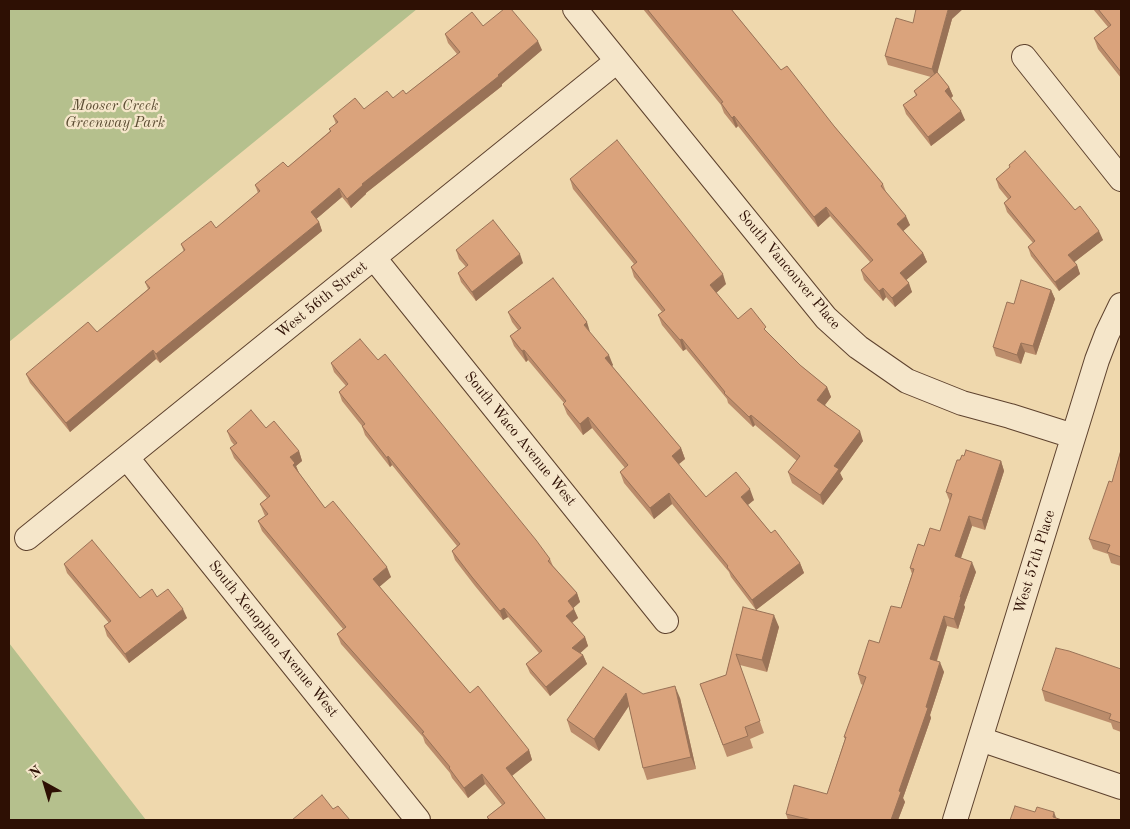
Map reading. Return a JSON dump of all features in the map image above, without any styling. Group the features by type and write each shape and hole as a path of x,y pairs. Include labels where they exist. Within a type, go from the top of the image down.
{"street":[{"name":"South Vancouver Place","path":"575,9 826,318 862,350 907,381 962,402 1073,436"},
{"path":"1024,57 1121,178"},
{"name":"West 56th Street","path":"26,538 617,61"},
{"name":"South Waco Avenue West","path":"374,258 666,621"},
{"name":"West 57th Place","path":"955,820 1097,360 1121,305"},
{"name":"South Xenophon Avenue West","path":"127,458 418,820"},
{"path":"980,739 1121,787"}],"green space":[{"name":"Mooser Creek Greenway Park","path":"9,9 417,9 9,342"},
{"path":"9,643 146,820 9,820"}],"building":[{"path":"504,9 511,9 538,41 499,76 362,184 347,199 339,188 311,212 319,222 156,354 153,350 66,423 26,374 88,322 97,332 150,288 145,282 185,250 181,244 211,221 216,228 260,191 255,185 283,162 288,167 331,131 329,129 338,122 333,116 355,98 364,109 387,91 393,98 403,90 406,94 460,52 445,34 472,12 483,26"},
{"path":"647,9 731,9 781,70 787,66 883,184 881,186 906,216 897,224 923,253 900,273 909,283 892,298 883,288 879,291 861,270 873,260 826,207 814,217 734,116 732,118 721,103 723,102"},
{"path":"916,9 950,9 948,10 932,69 885,56 896,18 913,23"},
{"path":"1098,9 1121,9 1121,72 1094,38 1111,25"},
{"path":"937,72 949,87 945,91 961,111 928,137 903,105 917,95 914,91"},
{"path":"617,140 723,274 710,285 738,319 751,308 766,327 764,329 800,365 827,387 817,400 860,431 834,466 839,469 820,495 788,472 800,456 751,415 749,417 724,393 682,339 680,340 658,315 665,310 631,267 637,262 570,179"},
{"path":"1025,151 1075,210 1080,206 1099,231 1068,255 1077,265 1055,282 1028,247 1035,241 1004,203 1011,197 996,179"},
{"path":"493,220 520,254 472,292 458,273 468,265 456,250"},
{"path":"553,278 587,322 584,325 609,355 605,358 681,448 672,456 706,497 736,472 750,489 741,497 771,533 775,530 800,563 752,600 728,566 669,493 650,508 620,472 628,465 588,417 580,424 563,404 566,401 510,336 521,328 508,312"},
{"path":"1021,280 1051,290 1033,346 1021,343 1017,355 993,347 1007,302 1014,304"},
{"path":"360,339 378,360 385,354 536,540 550,559 548,561 577,593 568,601 574,609 566,616 585,637 572,648 583,655 546,687 526,664 542,651 504,608 500,611 472,577 452,551 460,544 388,456 387,458 362,426 365,424 339,392 348,384 331,363"},
{"path":"251,410 266,428 274,421 299,451 290,457 295,463 293,465 325,508 333,501 387,567 373,579 470,693 478,686 529,750 506,768 546,820 490,820 487,817 505,803 482,774 464,788 450,767 422,733 424,732 337,634 346,627 258,521 268,514 260,504 270,496 230,448 237,443 227,431"},
{"path":"966,450 1001,461 982,520 969,516 955,556 972,562 954,619 944,616 930,659 940,662 926,707 928,708 899,791 901,792 891,820 812,820 786,814 794,785 827,794 846,737 844,737 866,677 858,674 869,640 879,643 891,606 901,608 914,569 910,568 918,544 924,546 930,528 940,531 952,494 946,492 957,460 960,460 962,455 964,456"},
{"path":"1121,450 1121,557 1107,552 1110,545 1089,539 1109,481 1112,482"},
{"path":"92,540 140,598 152,589 157,597 168,589 183,609 125,654 104,626 111,621 64,564"},
{"path":"743,607 774,615 762,660 736,654 760,721 745,727 748,736 723,745 700,684 726,675"},
{"path":"1056,648 1121,669 1121,723 1109,719 1111,714 1042,690"},
{"path":"603,667 643,694 675,686 691,757 643,768 626,693 594,739 567,720"},
{"path":"322,795 333,809 338,806 350,820 292,820"},
{"path":"1015,806 1035,812 1037,807 1054,812 1053,817 1062,820 1010,820"}]}
